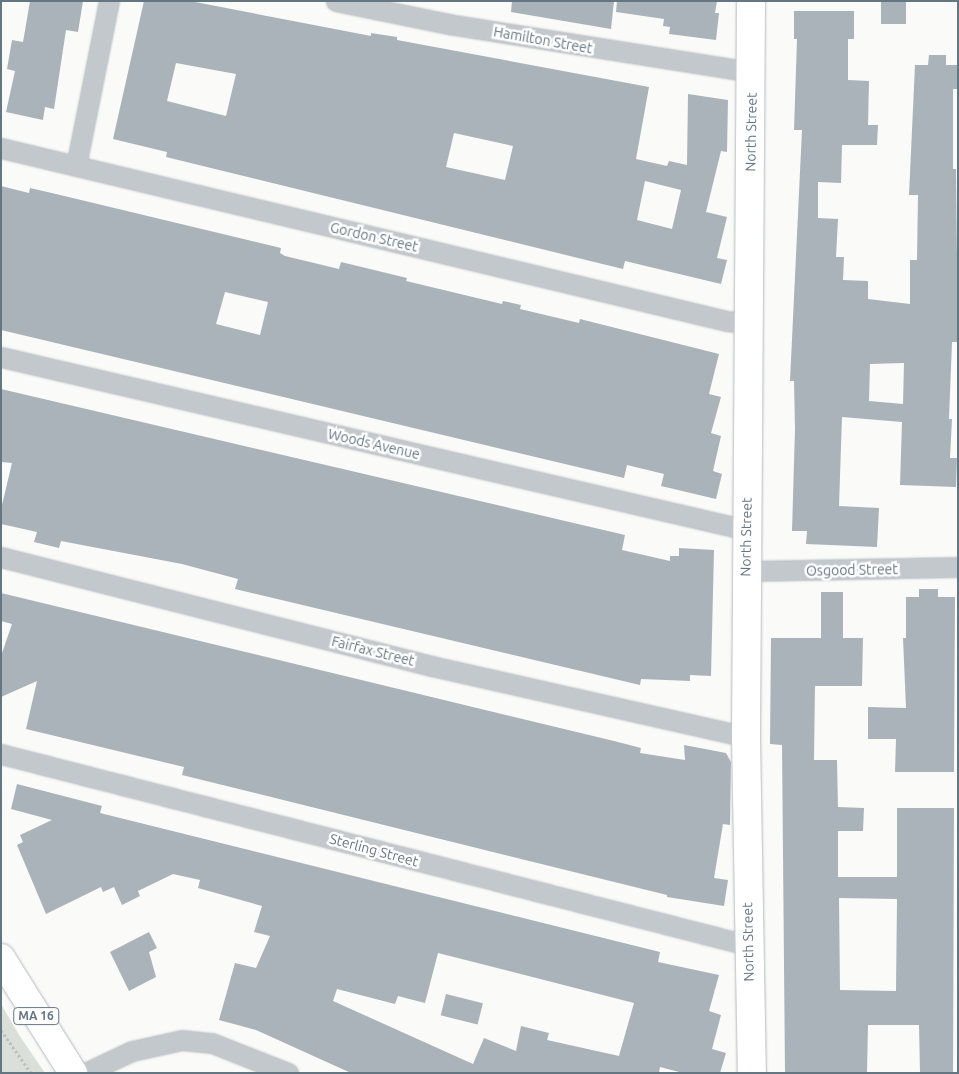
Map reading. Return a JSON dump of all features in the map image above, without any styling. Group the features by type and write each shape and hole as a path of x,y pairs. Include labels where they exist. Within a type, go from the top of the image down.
{"street":[{"path":"76,166 108,1"},
{"name":"Hamilton Street","path":"336,1 449,24 751,72"},
{"name":"North Street","path":"751,1 747,323 746,737 748,945 752,1073"},
{"name":"Gordon Street","path":"1,148 698,314 747,323"},
{"name":"Woods Avenue","path":"1,357 747,530"},
{"name":"Fairfax Street","path":"1,557 432,666 746,737"},
{"name":"Osgood Street","path":"746,571 958,567"},
{"name":"Sterling Street","path":"1,754 748,945"},
{"name":"MA 16","path":"1,958 73,1073"},
{"path":"85,1073 132,1051 182,1040 212,1043 288,1073"}],"path":[{"path":"1,1030 31,1073"}],"shaded area":[{"path":"1,1004 19,1035 45,1073 1,1073"}],"building":[{"path":"30,1 83,1 78,32 66,30 54,109 45,107 43,120 6,112 15,71 7,69 12,40 23,42"},
{"path":"144,1 190,1 371,36 371,33 397,37 397,40 649,87 636,159 667,166 669,161 687,165 688,94 728,100 727,152 721,151 706,212 727,217 717,258 727,260 721,284 625,261 623,269 166,157 167,152 113,139","holes":["176,63 236,74 226,116 167,101","454,133 513,146 505,180 446,167","645,181 681,190 672,229 637,220"]},
{"path":"512,1 614,1 611,29 511,12"},
{"path":"617,1 717,1 715,13 719,13 716,40 669,34 670,27 663,26 664,19 616,12"},
{"path":"881,1 906,1 906,24 881,24"},
{"path":"794,11 854,11 854,39 848,39 848,80 869,81 868,125 878,125 877,145 842,145 841,183 818,182 818,218 838,219 836,257 844,257 843,280 868,281 868,299 910,304 910,260 917,260 918,195 909,195 915,65 928,65 929,55 946,55 946,65 958,65 958,89 953,89 953,169 956,169 958,342 952,342 949,419 952,419 950,458 957,458 956,487 900,485 902,422 842,417 839,506 879,508 877,547 806,544 807,531 792,531 795,429 794,381 790,381 802,130 794,130 797,39 794,39","holes":["904,363 903,404 869,401 870,364"]},
{"path":"1,186 29,193 30,188 281,248 280,253 285,256 339,269 341,262 407,278 406,281 502,304 503,301 521,305 520,309 579,323 580,319 719,354 709,394 721,397 711,433 721,436 713,471 722,474 716,499 661,486 664,474 627,465 624,478 1,330","holes":["225,292 268,302 260,335 216,324"]},
{"path":"1,389 625,535 622,550 670,561 670,556 679,556 679,548 714,550 711,676 690,675 690,681 641,679 640,685 235,589 238,579 182,564 61,541 59,548 34,542 37,532 1,524 1,509 12,463 1,462"},
{"path":"919,589 938,589 938,597 955,597 954,772 895,772 896,739 868,739 868,707 906,708 903,638 906,638 906,597 919,597"},
{"path":"821,592 843,592 843,638 863,638 862,686 815,686 814,760 837,760 838,807 864,808 863,831 838,831 838,877 897,877 897,808 954,808 953,1073 920,1073 919,1025 868,1025 867,1073 785,1073 782,745 770,744 771,638 821,638","holes":["839,898 897,899 896,991 840,990"]},
{"path":"1,593 614,741 641,748 640,753 685,760 684,745 726,753 731,762 730,825 723,824 714,878 728,880 724,906 667,897 667,895 182,775 184,767 26,729 37,681 1,697 1,656 12,624 1,621"},
{"path":"17,784 102,806 100,813 660,952 658,962 719,975 709,1011 721,1015 712,1049 726,1053 720,1073 683,1073 660,1067 659,1073 351,1073 256,1030 219,1020 235,963 256,968 270,936 254,932 262,906 198,888 200,880 173,874 138,891 140,896 122,905 114,887 103,892 101,887 46,914 17,845 23,842 20,835 52,820 11,809","holes":["438,953 634,1003 619,1056 547,1040 549,1033 521,1026 516,1051 484,1038 473,1064 333,1001 337,989 395,1004 398,996 425,1003"]},
{"path":"149,932 157,948 149,952 156,977 129,991 110,952"},
{"path":"446,994 483,1003 478,1025 441,1015"}]}
